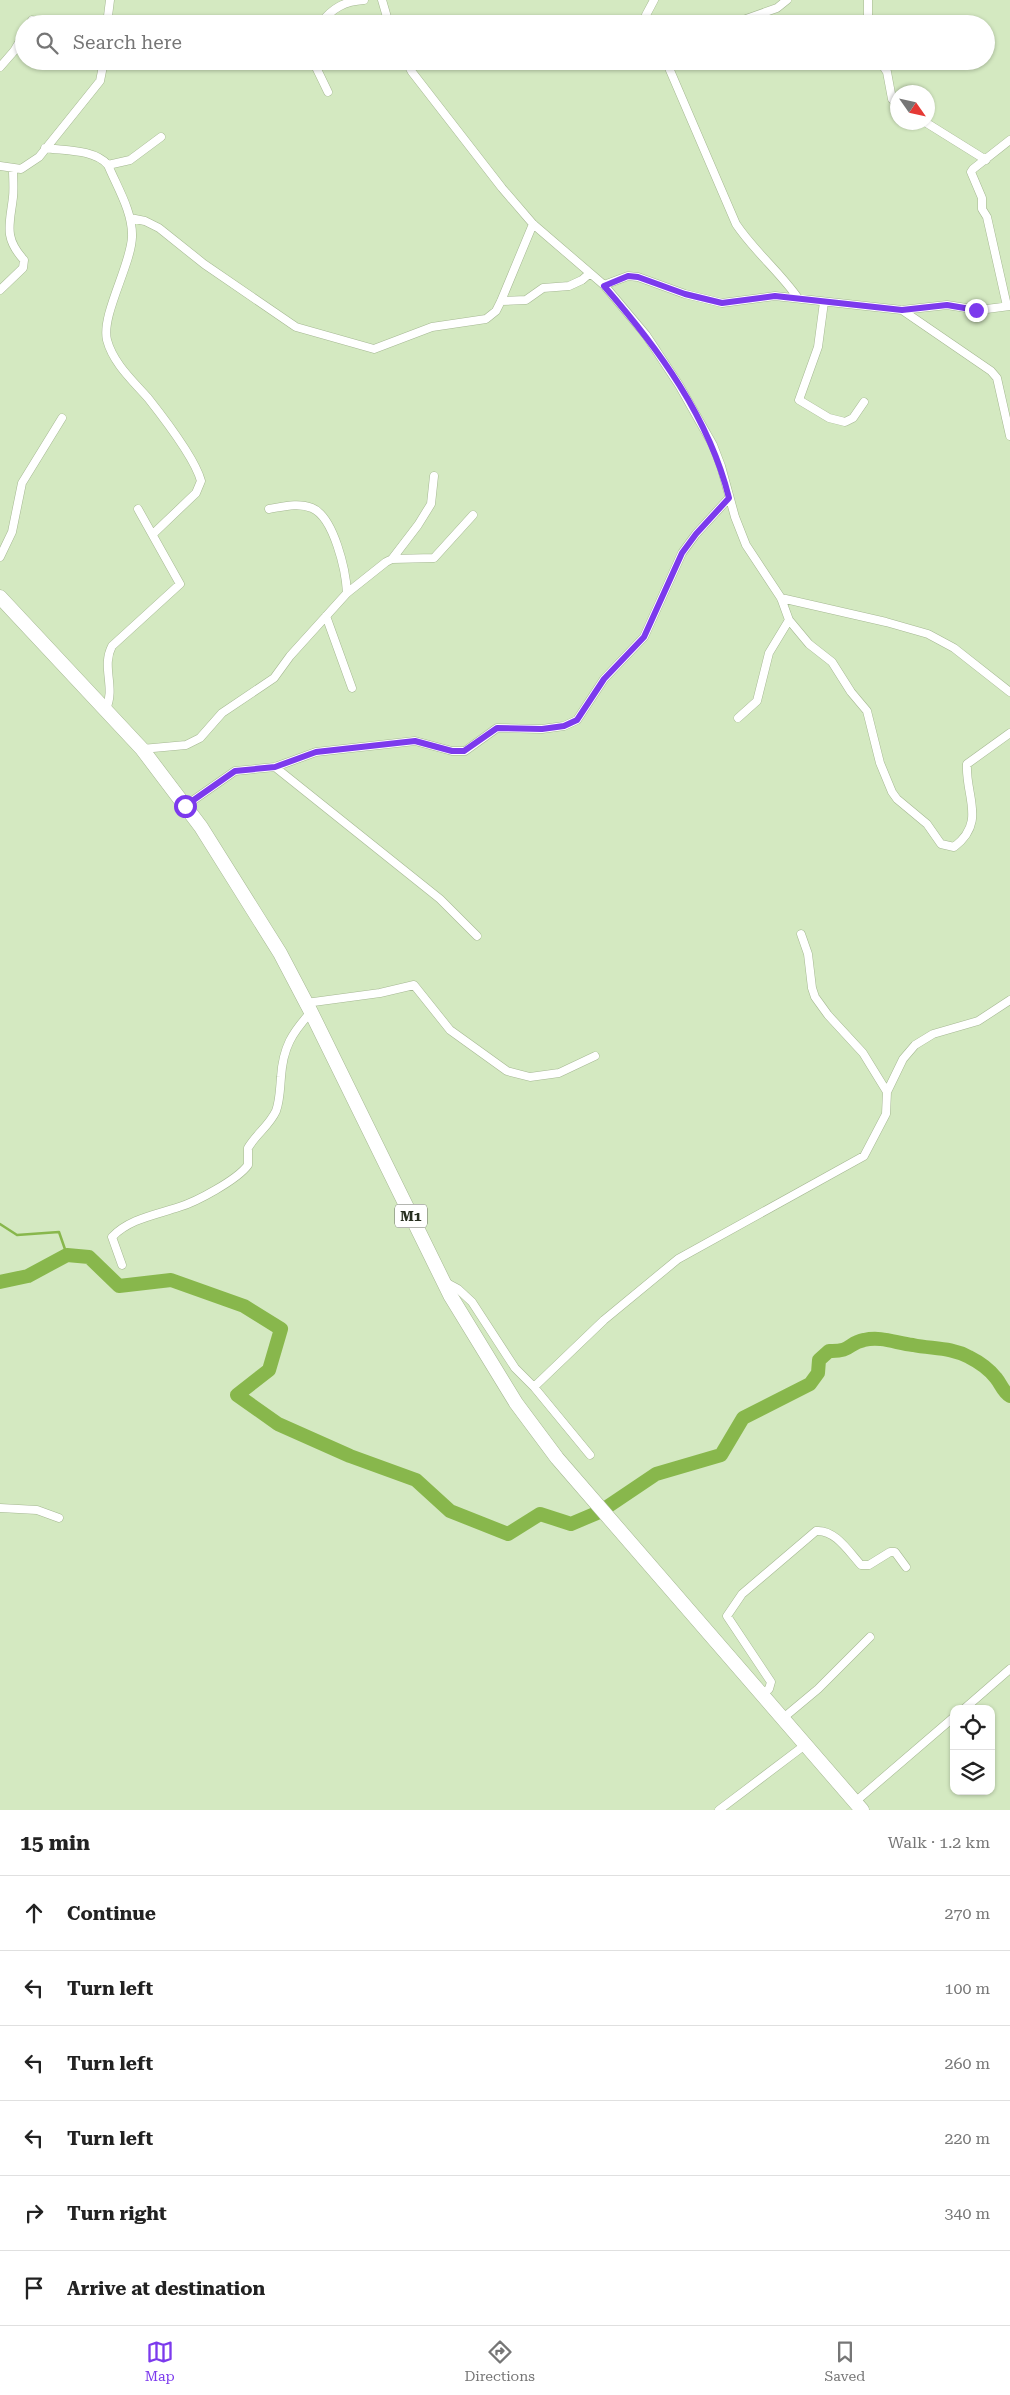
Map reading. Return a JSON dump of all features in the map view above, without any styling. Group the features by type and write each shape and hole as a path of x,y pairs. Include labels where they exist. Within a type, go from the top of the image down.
{"highway":[{"name":"M1","path":"0,597 142,749 201,827 280,953 444,1282 485,1354 546,1444 859,1806"}],"street":[{"path":"108,15 110,0"},
{"path":"328,15 334,8 344,2 364,0"},
{"path":"382,0 386,15"},
{"path":"646,15 654,0"},
{"path":"757,15 777,8 787,0"},
{"path":"868,0 868,15"},
{"path":"0,67 15,49"},
{"path":"0,166 21,169 30,164 100,81 102,70"},
{"path":"317,70 328,92"},
{"path":"411,70 502,188 533,224 590,272 646,335 679,385 713,445 721,466 729,498 746,544 781,598 788,620 809,644 832,662 851,692 867,711 880,763 892,792 897,799 928,824 941,844 954,847 960,842 974,821 967,764 1010,732"},
{"path":"670,70 736,224 748,242 785,279 798,298"},
{"path":"886,70 890,88"},
{"path":"935,128 986,160"},
{"path":"108,165 130,160 161,137"},
{"path":"604,286 628,276 638,277 685,294 722,303 775,296 902,310 947,305 972,310 1008,306 987,217 982,210 982,198 971,172 1010,140"},
{"path":"45,148 91,154 103,160 108,165 130,218 132,236 130,250 112,307 107,339 112,353 188,455 201,481 196,493 153,534"},
{"path":"0,290 23,268 24,260 16,250 9,224 14,193 13,169"},
{"path":"130,218 145,221 159,228 204,264 296,327 374,349 432,327 486,319 496,311 501,301 533,224"},
{"path":"501,301 526,300 543,288 569,286 590,272"},
{"path":"824,302 818,347 799,400 829,418 845,422 853,418 864,402"},
{"path":"902,310 991,371 997,378 1010,436"},
{"path":"0,557 12,532 22,482 62,418"},
{"path":"142,749 186,745 200,738 222,713 274,678 347,593 392,559 418,525 430,504 434,476"},
{"path":"185,806 235,771 275,767 316,752 398,741 415,741 452,751 464,751 497,728 542,729 564,726 577,720 604,679 644,637 682,553 696,534 729,498"},
{"path":"269,509 292,505 313,508 322,518 343,558 347,593"},
{"path":"106,709 112,692 108,654 112,646 180,584 138,509"},
{"path":"392,559 434,558 473,515"},
{"path":"781,598 886,622 928,634 954,648 1010,692"},
{"path":"326,616 352,688"},
{"path":"738,718 757,701 769,653 788,620"},
{"path":"275,767 440,899 477,936"},
{"path":"801,934 808,954 812,988 815,997 828,1015 862,1053 887,1092"},
{"path":"122,1265 112,1237 122,1226 189,1204 239,1174 248,1165 248,1148 269,1123 279,1103 282,1066 287,1045 308,1007 414,985 450,1030 507,1071 530,1077 559,1073 595,1056"},
{"path":"534,1387 604,1320 678,1259 864,1156 886,1114 887,1092 903,1059 916,1045 933,1034 978,1021 1010,1000"},
{"path":"444,1282 458,1289 472,1302 515,1368 534,1387 590,1455"},
{"path":"0,1508 37,1510 59,1518"},
{"path":"761,1694 768,1689 771,1682 727,1616 742,1594 762,1575 816,1531 825,1530 833,1535 861,1565 869,1565 890,1552 894,1552 906,1567"},
{"path":"782,1719 818,1689 870,1636"},
{"path":"969,1705 1010,1669"},
{"path":"859,1806 950,1721"},
{"path":"719,1810 805,1745"}],"waterway":[{"path":"0,1224 17,1235 59,1232 67,1255"},
{"path":"0,1282 28,1276 67,1255 89,1257 119,1286 171,1280 244,1306 281,1329 269,1370 237,1395 278,1424 350,1456 416,1480 450,1511 508,1534 540,1514 571,1524 597,1513"},
{"path":"607,1507 656,1474 721,1455 743,1418 810,1384 818,1373 819,1360 829,1351 846,1349 859,1341 882,1339 962,1354 987,1369 1010,1396"}],"route":[{"path":"185,806 235,771 275,767 316,752 398,741 415,741 452,751 464,751 497,728 542,729 564,726 577,720 604,679 644,637 682,553 696,534 729,498 721,466 713,445 679,385 646,335 604,286 628,276 638,277 685,294 722,303 736,303 775,296 902,310 947,305 976,310"}]}
